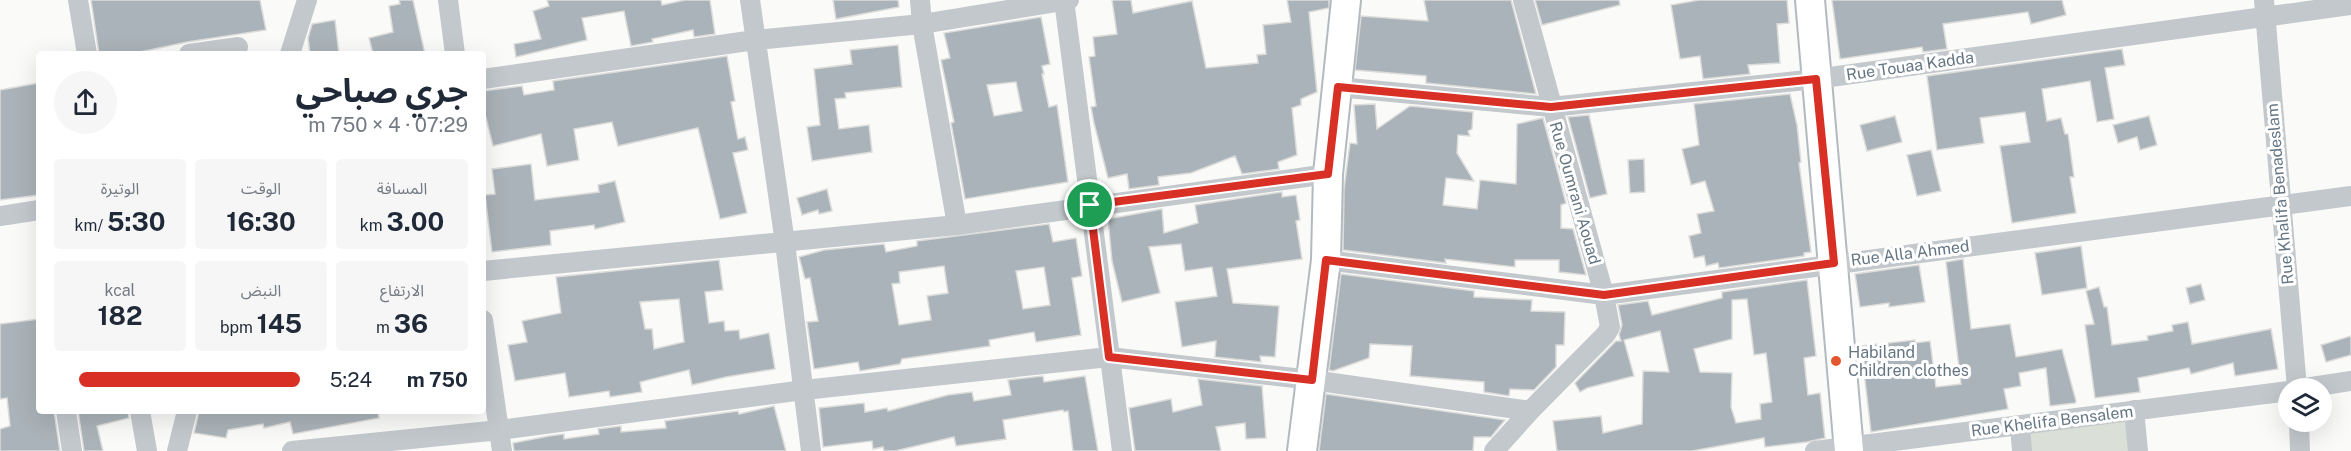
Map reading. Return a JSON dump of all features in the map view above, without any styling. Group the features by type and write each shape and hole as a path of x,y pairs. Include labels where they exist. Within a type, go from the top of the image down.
{"main road":[{"path":"1302,451 1326,260 1328,174 1346,0"},
{"path":"1810,0 1849,448"}],"street":[{"path":"78,0 86,51"},
{"path":"291,51 307,0"},
{"path":"448,0 455,51"},
{"path":"750,0 785,243 811,451"},
{"path":"920,0 922,24 957,225"},
{"path":"1064,0 1122,451"},
{"path":"486,79 755,40 922,24 1069,0"},
{"name":"Rue Oumrani Aouad","path":"1494,451 1606,334 1610,327 1604,295 1523,0"},
{"name":"Rue Touaa Kadda","path":"1338,87 1551,107 1816,79 2265,9 2351,5"},
{"name":"Rue Khalifa Benadeslam","path":"2265,9 2296,378"},
{"path":"210,51 238,47"},
{"path":"486,271 957,225 1328,174"},
{"name":"Rue Alla Ahmed","path":"1326,260 1604,295 2351,196"},
{"path":"0,216 36,215"},
{"path":"486,339 502,451"},
{"path":"292,451 500,430 804,390 1109,357 1312,380 1530,411"},
{"path":"2332,384 2351,381"},
{"name":"Rue Khelifa Bensalem","path":"1815,451 2278,392"},
{"path":"2134,410 2138,451"},
{"path":"66,414 72,451"},
{"path":"141,414 147,451"},
{"path":"177,451 186,414"},
{"path":"2020,426 2022,451"},
{"path":"2299,432 2300,451"}],"shaded area":[{"path":"2127,419 2131,451 2027,451 2025,432"}],"building":[{"path":"91,0 260,0 266,30 145,51 99,51"},
{"path":"399,0 413,0 424,51 372,51 369,38 393,32 389,6 400,4"},
{"path":"547,0 661,0 662,5 685,0 710,0 715,34 694,37 693,30 631,46 624,11 582,18 587,40 516,57 514,44 541,39 533,11 549,6"},
{"path":"833,0 898,0 899,7 836,19"},
{"path":"1112,0 1131,0 1133,13 1192,1 1206,68 1258,63 1257,55 1266,54 1263,25 1291,22 1287,0 1329,0 1329,8 1309,12 1317,92 1301,99 1301,105 1292,108 1297,155 1278,162 1279,169 1242,174 1235,156 1191,173 1158,177 1159,185 1129,189 1127,174 1108,178 1091,107 1096,106 1089,57 1095,56 1093,37 1117,34"},
{"path":"1424,0 1511,0 1536,94 1426,83 1426,76 1355,70 1361,16 1428,21"},
{"path":"1535,0 1619,0 1620,5 1542,25"},
{"path":"1699,0 1787,0 1789,23 1777,24 1780,63 1748,65 1750,74 1703,79 1700,56 1680,59 1671,5"},
{"path":"1832,0 2062,0 2066,15 2031,24 2028,12 1943,24 1947,49 1923,52 1922,47 1840,59"},
{"path":"1041,17 1050,64 1042,66 1044,74 1042,74 1049,107 1057,105 1068,182 965,199 951,123 954,122 941,60 950,58 944,33","holes":["1016,82 1022,111 994,116 987,85"]},
{"path":"335,20 339,51 310,51 308,38 312,24"},
{"path":"898,45 902,87 845,93 846,98 835,99 839,129 869,125 872,152 812,161 807,127 820,125 814,69 852,64 850,50"},
{"path":"2122,49 2125,65 2105,68 2114,119 2097,122 2090,81 2042,89 2047,121 2061,118 2065,134 2068,134 2074,177 2070,177 2076,213 2012,223 2000,146 2030,142 2025,112 1980,118 1984,143 1937,150 1927,76"},
{"path":"727,56 735,101 731,102 738,139 745,137 748,150 733,153 747,213 720,219 698,128 618,146 612,122 574,129 579,160 547,166 541,134 493,146 486,118 486,91 522,86 524,95 554,90 553,81"},
{"path":"36,84 36,195 0,200 0,90"},
{"path":"1790,94 1797,125 1801,162 1799,163 1811,252 1804,253 1804,256 1719,268 1718,263 1706,266 1704,256 1694,258 1689,236 1701,233 1697,214 1714,211 1705,181 1691,185 1682,149 1699,145 1694,104"},
{"path":"1375,104 1377,129 1410,106 1473,112 1472,129 1468,131 1470,136 1458,135 1457,153 1474,181 1446,178 1443,205 1477,209 1480,180 1516,184 1517,124 1543,118 1566,203 1561,205 1561,228 1573,229 1586,275 1559,272 1559,260 1515,260 1515,267 1445,259 1446,263 1343,250 1344,189 1350,143 1357,144 1354,105"},
{"path":"1589,115 1607,194 1590,198 1568,117"},
{"path":"1895,116 1902,142 1867,151 1860,125"},
{"path":"2149,116 2157,145 2140,150 2137,137 2118,143 2113,125"},
{"path":"1931,150 1941,191 1917,196 1907,155"},
{"path":"1644,159 1645,192 1630,193 1628,160"},
{"path":"531,164 535,200 599,192 598,185 615,181 625,222 595,229 594,225 550,231 551,245 492,252 486,195 495,194 492,169"},
{"path":"827,189 832,211 819,214 818,210 802,215 797,198"},
{"path":"1282,192 1282,197 1296,195 1300,220 1296,221 1302,259 1227,269 1233,303 1279,306 1275,357 1260,356 1261,362 1215,357 1216,341 1182,347 1175,302 1217,296 1212,267 1185,271 1181,244 1149,247 1160,293 1122,302 1112,261 1108,219 1162,209 1164,233 1198,223 1195,205"},
{"path":"1049,224 1053,242 1076,238 1082,276 1072,278 1081,335 1036,342 1034,332 989,340 990,346 902,359 900,364 860,371 858,362 814,369 807,322 818,321 810,278 805,279 799,257 824,250 884,244 886,252 917,246 917,241","holes":["944,266 948,293 927,296 931,320 899,325 892,284 900,283 899,272","1044,267 1050,305 1023,309 1016,271"]},
{"path":"2081,246 2087,288 2042,295 2035,253"},
{"path":"1963,259 1971,329 2010,324 2016,357 2062,349 2075,403 2050,406 2046,368 2019,373 2021,386 2004,389 2008,409 1871,432 1861,346 1915,340 1915,343 1930,341 1936,387 1961,384 1946,262"},
{"path":"719,260 723,290 705,292 709,323 724,321 725,331 739,330 740,339 769,333 775,369 692,385 689,370 640,382 642,392 610,397 609,391 569,397 565,373 515,381 508,345 527,342 522,321 561,313 556,277","holes":["679,299 684,342 654,349 652,329 645,329 640,302"]},
{"path":"1919,265 1925,302 1889,307 1889,303 1860,307 1855,274"},
{"path":"1341,274 1474,291 1474,297 1532,300 1531,311 1565,312 1564,345 1556,345 1556,367 1534,390 1510,389 1509,396 1484,392 1484,382 1410,376 1412,346 1370,344 1369,358 1333,371 1329,370"},
{"path":"1807,280 1816,356 1804,358 1808,395 1820,393 1825,438 1765,447 1764,438 1692,451 1557,451 1553,421 1601,416 1603,433 1642,424 1643,371 1669,372 1660,331 1624,340 1634,376 1587,388 1580,392 1575,383 1616,341 1621,341 1619,335 1622,325 1618,305 1648,301 1652,315 1722,298 1722,292","holes":["1747,299 1754,355 1766,353 1772,402 1760,404 1761,419 1736,423 1731,407 1732,373 1700,372 1694,349 1732,339 1732,300"]},
{"path":"2201,284 2205,300 2190,304 2186,288"},
{"path":"2099,287 2104,307 2107,307 2112,345 2148,340 2147,336 2173,331 2172,325 2188,322 2192,344 2271,329 2278,369 2235,376 2233,363 2191,374 2189,368 2138,378 2140,392 2095,398 2085,325 2094,324 2086,291"},
{"path":"36,319 36,414 54,414 60,451 0,451 0,429 10,426 7,398 0,399 0,324"},
{"path":"2351,336 2351,355 2326,362 2321,345"},
{"path":"1043,376 1044,382 1085,376 1098,451 1073,451 1068,411 1063,410 1003,420 1006,439 956,446 954,437 895,451 884,451 883,447 873,449 872,441 823,447 819,408 864,403 865,412 887,408 888,411 948,395 972,392 974,401 1011,395 1008,380"},
{"path":"1198,379 1262,386 1266,438 1246,439 1245,423 1216,427 1221,451 1135,451 1129,408 1171,399 1173,412 1202,405"},
{"path":"1326,394 1505,420 1491,437 1474,437 1473,451 1319,451"},
{"path":"774,406 786,451 514,451 513,443 549,436 564,434 564,439 599,434 598,429 621,426 621,432 666,428 665,421 738,411 739,414"},
{"path":"78,414 128,414 129,418 97,426 103,451 84,451"},
{"path":"198,414 378,414 379,418 293,434 290,422 264,428 263,424 228,430 226,438 194,433"}],"place":[{"name":"Habiland Children clothes","path":"1836,361"}],"route":[{"path":"1816,79 1834,263 1604,295 1326,260 1312,380 1109,357 1090,205 1328,174 1338,87 1551,107 1816,79"}]}
